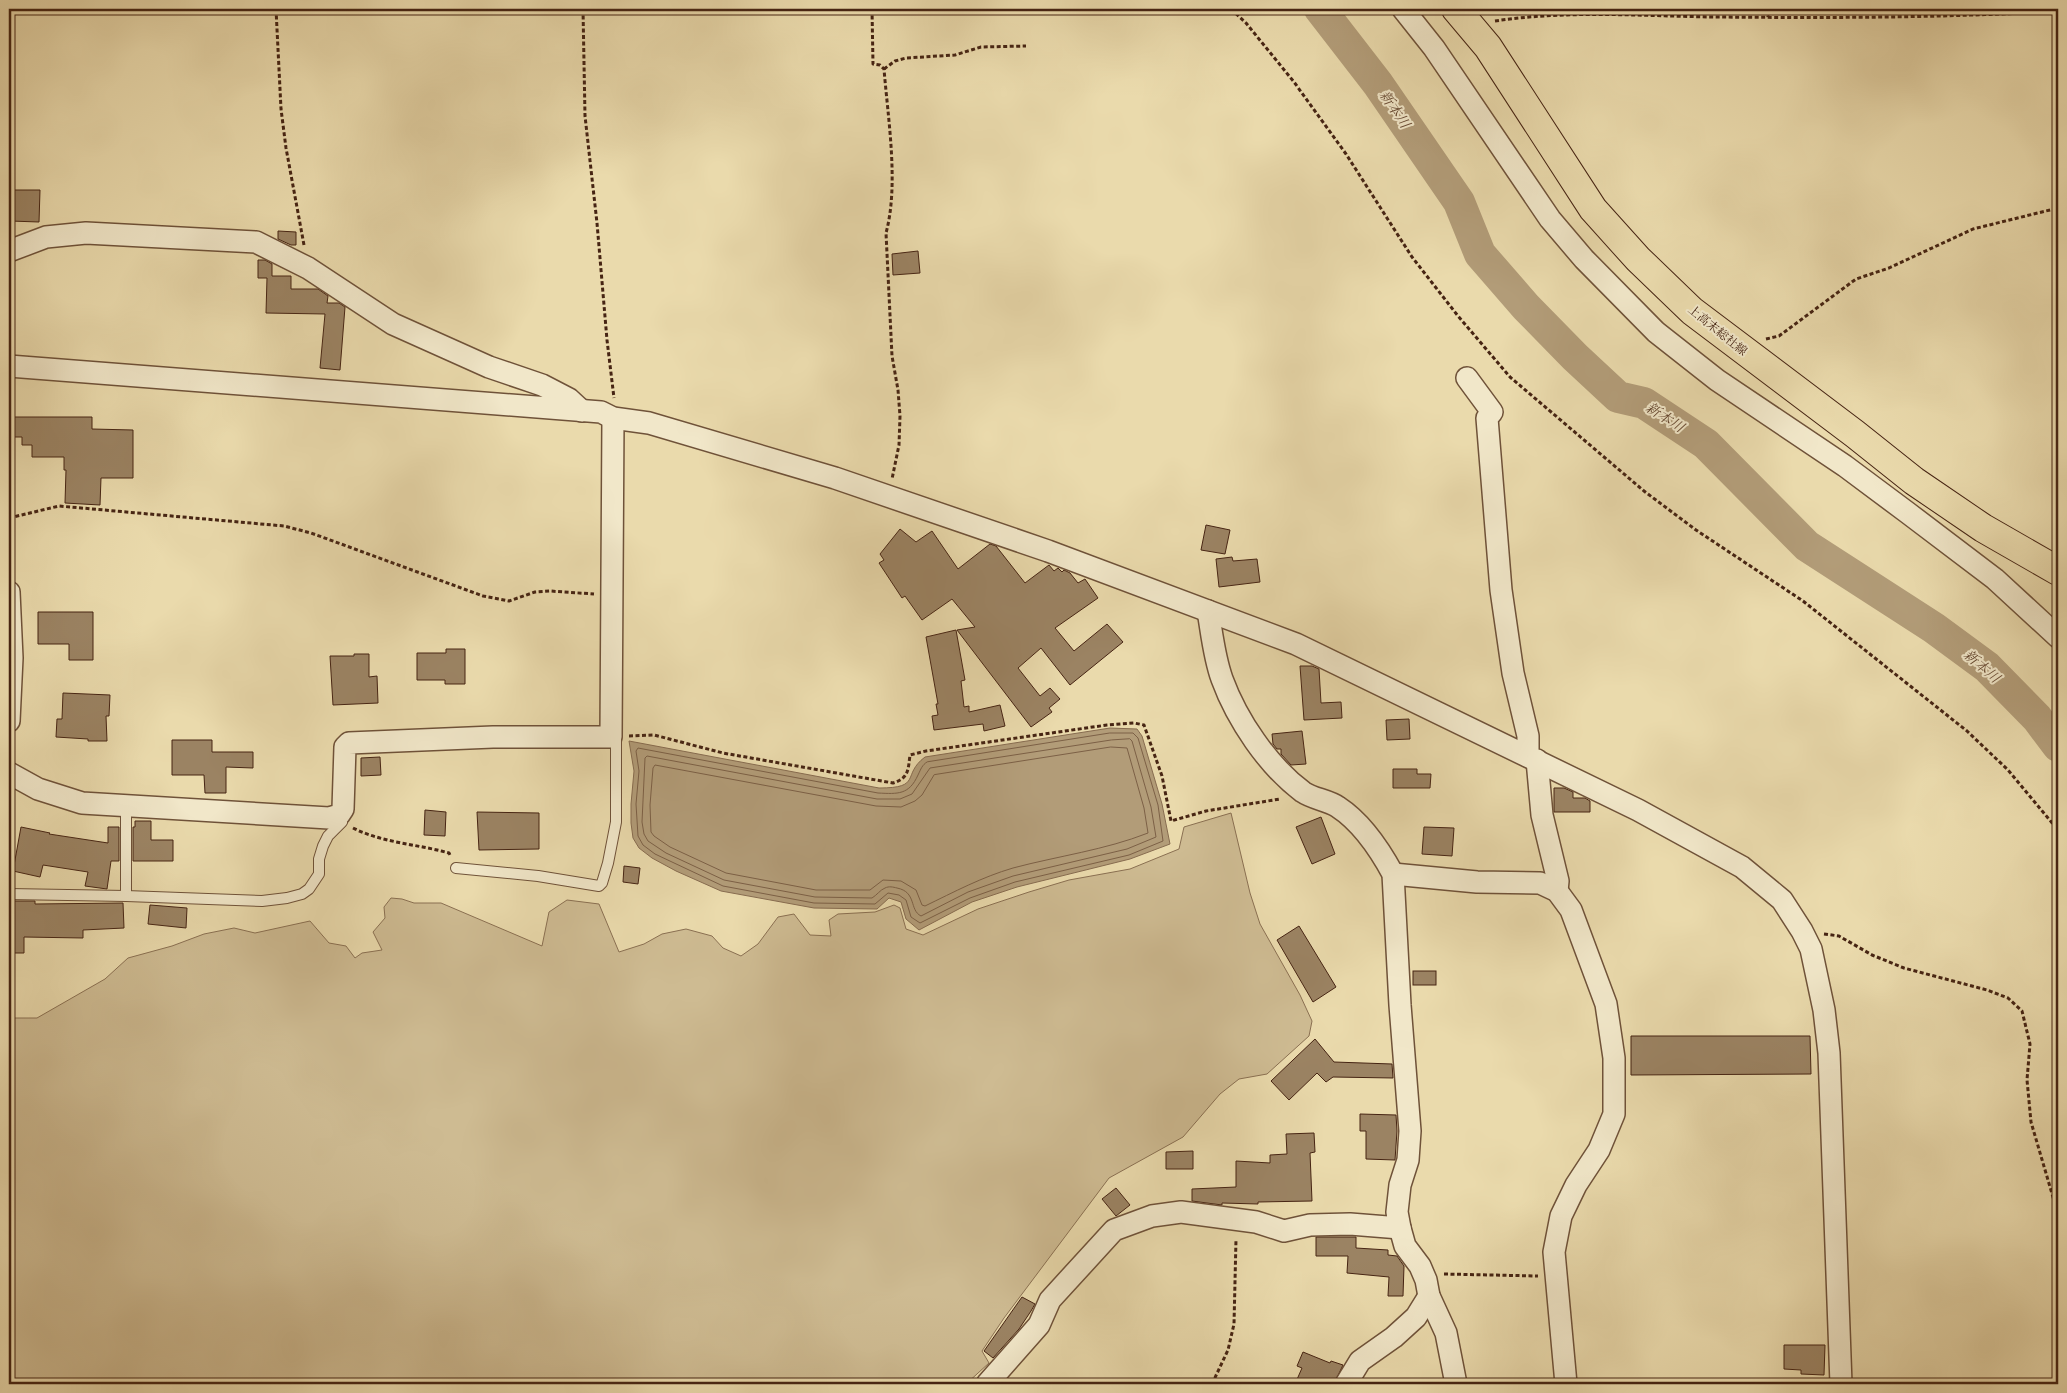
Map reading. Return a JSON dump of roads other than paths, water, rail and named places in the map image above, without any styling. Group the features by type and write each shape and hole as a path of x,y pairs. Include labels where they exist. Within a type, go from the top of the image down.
{"main road":[{"name":"上高末総社線","path":"1464,17 1488,47 1593,209 1638,259 1692,311 1856,434 1914,481 1983,528 2058,571"}],"street":[{"path":"1404,9 1434,48 1550,219 1584,259 1656,332 1717,380 1837,461 1995,579 2058,637"},
{"path":"9,251 46,237 86,233 256,242 308,268 393,324 489,367 542,385 569,399 582,411"},
{"path":"9,366 601,412 613,418 649,423 835,478 1048,551 1305,648 1638,810 1742,867 1782,900 1802,931 1811,949 1817,970 1829,1053 1841,1384"},
{"path":"1467,378 1492,412 1487,418 1501,590 1512,673 1528,736 1542,816 1558,881 1557,891"},
{"path":"9,773 38,789 82,803 340,818 343,808 345,747 349,743 494,738 611,737 613,418"},
{"path":"9,592 9,721"},
{"path":"1208,611 1214,648 1222,679 1252,738 1276,769 1304,793 1338,806 1361,828 1385,858 1393,874 1400,1005 1410,1132 1408,1160 1400,1185 1397,1212 1405,1246 1424,1274 1429,1296 1446,1332 1456,1384"},
{"path":"1393,874 1477,882 1540,883 1557,891 1571,910 1606,1004 1614,1058 1614,1114 1599,1150 1576,1185 1560,1216 1554,1252 1566,1384"},
{"path":"987,1384 1039,1325 1050,1300 1114,1230 1152,1216 1181,1212 1256,1222 1284,1231 1310,1225 1350,1224 1400,1228"},
{"path":"1346,1384 1360,1361 1394,1337 1416,1317 1429,1296"}],"lane":[{"path":"456,868 538,876 599,886 602,883 608,863 616,822 616,737"},
{"path":"126,806 126,896"},
{"path":"9,894 262,901 302,894 309,889 319,874 319,859 323,846 340,818"}],"water":[{"path":"1110,728 1137,729 1142,736 1162,804 1170,844 1130,859 1017,887 972,902 919,930 906,919 901,902 889,898 877,909 814,908 721,891 652,858 639,848 633,838 631,804 634,771 629,741 879,788 901,786 907,783 914,769 925,757"}],"waterway":[{"name":"新本川","path":"1320,9 1378,84 1459,202 1480,254 1526,307 1575,357 1618,397 1644,403 1706,444 1807,546 1934,628 1987,667 2037,718 2058,746"}]}
